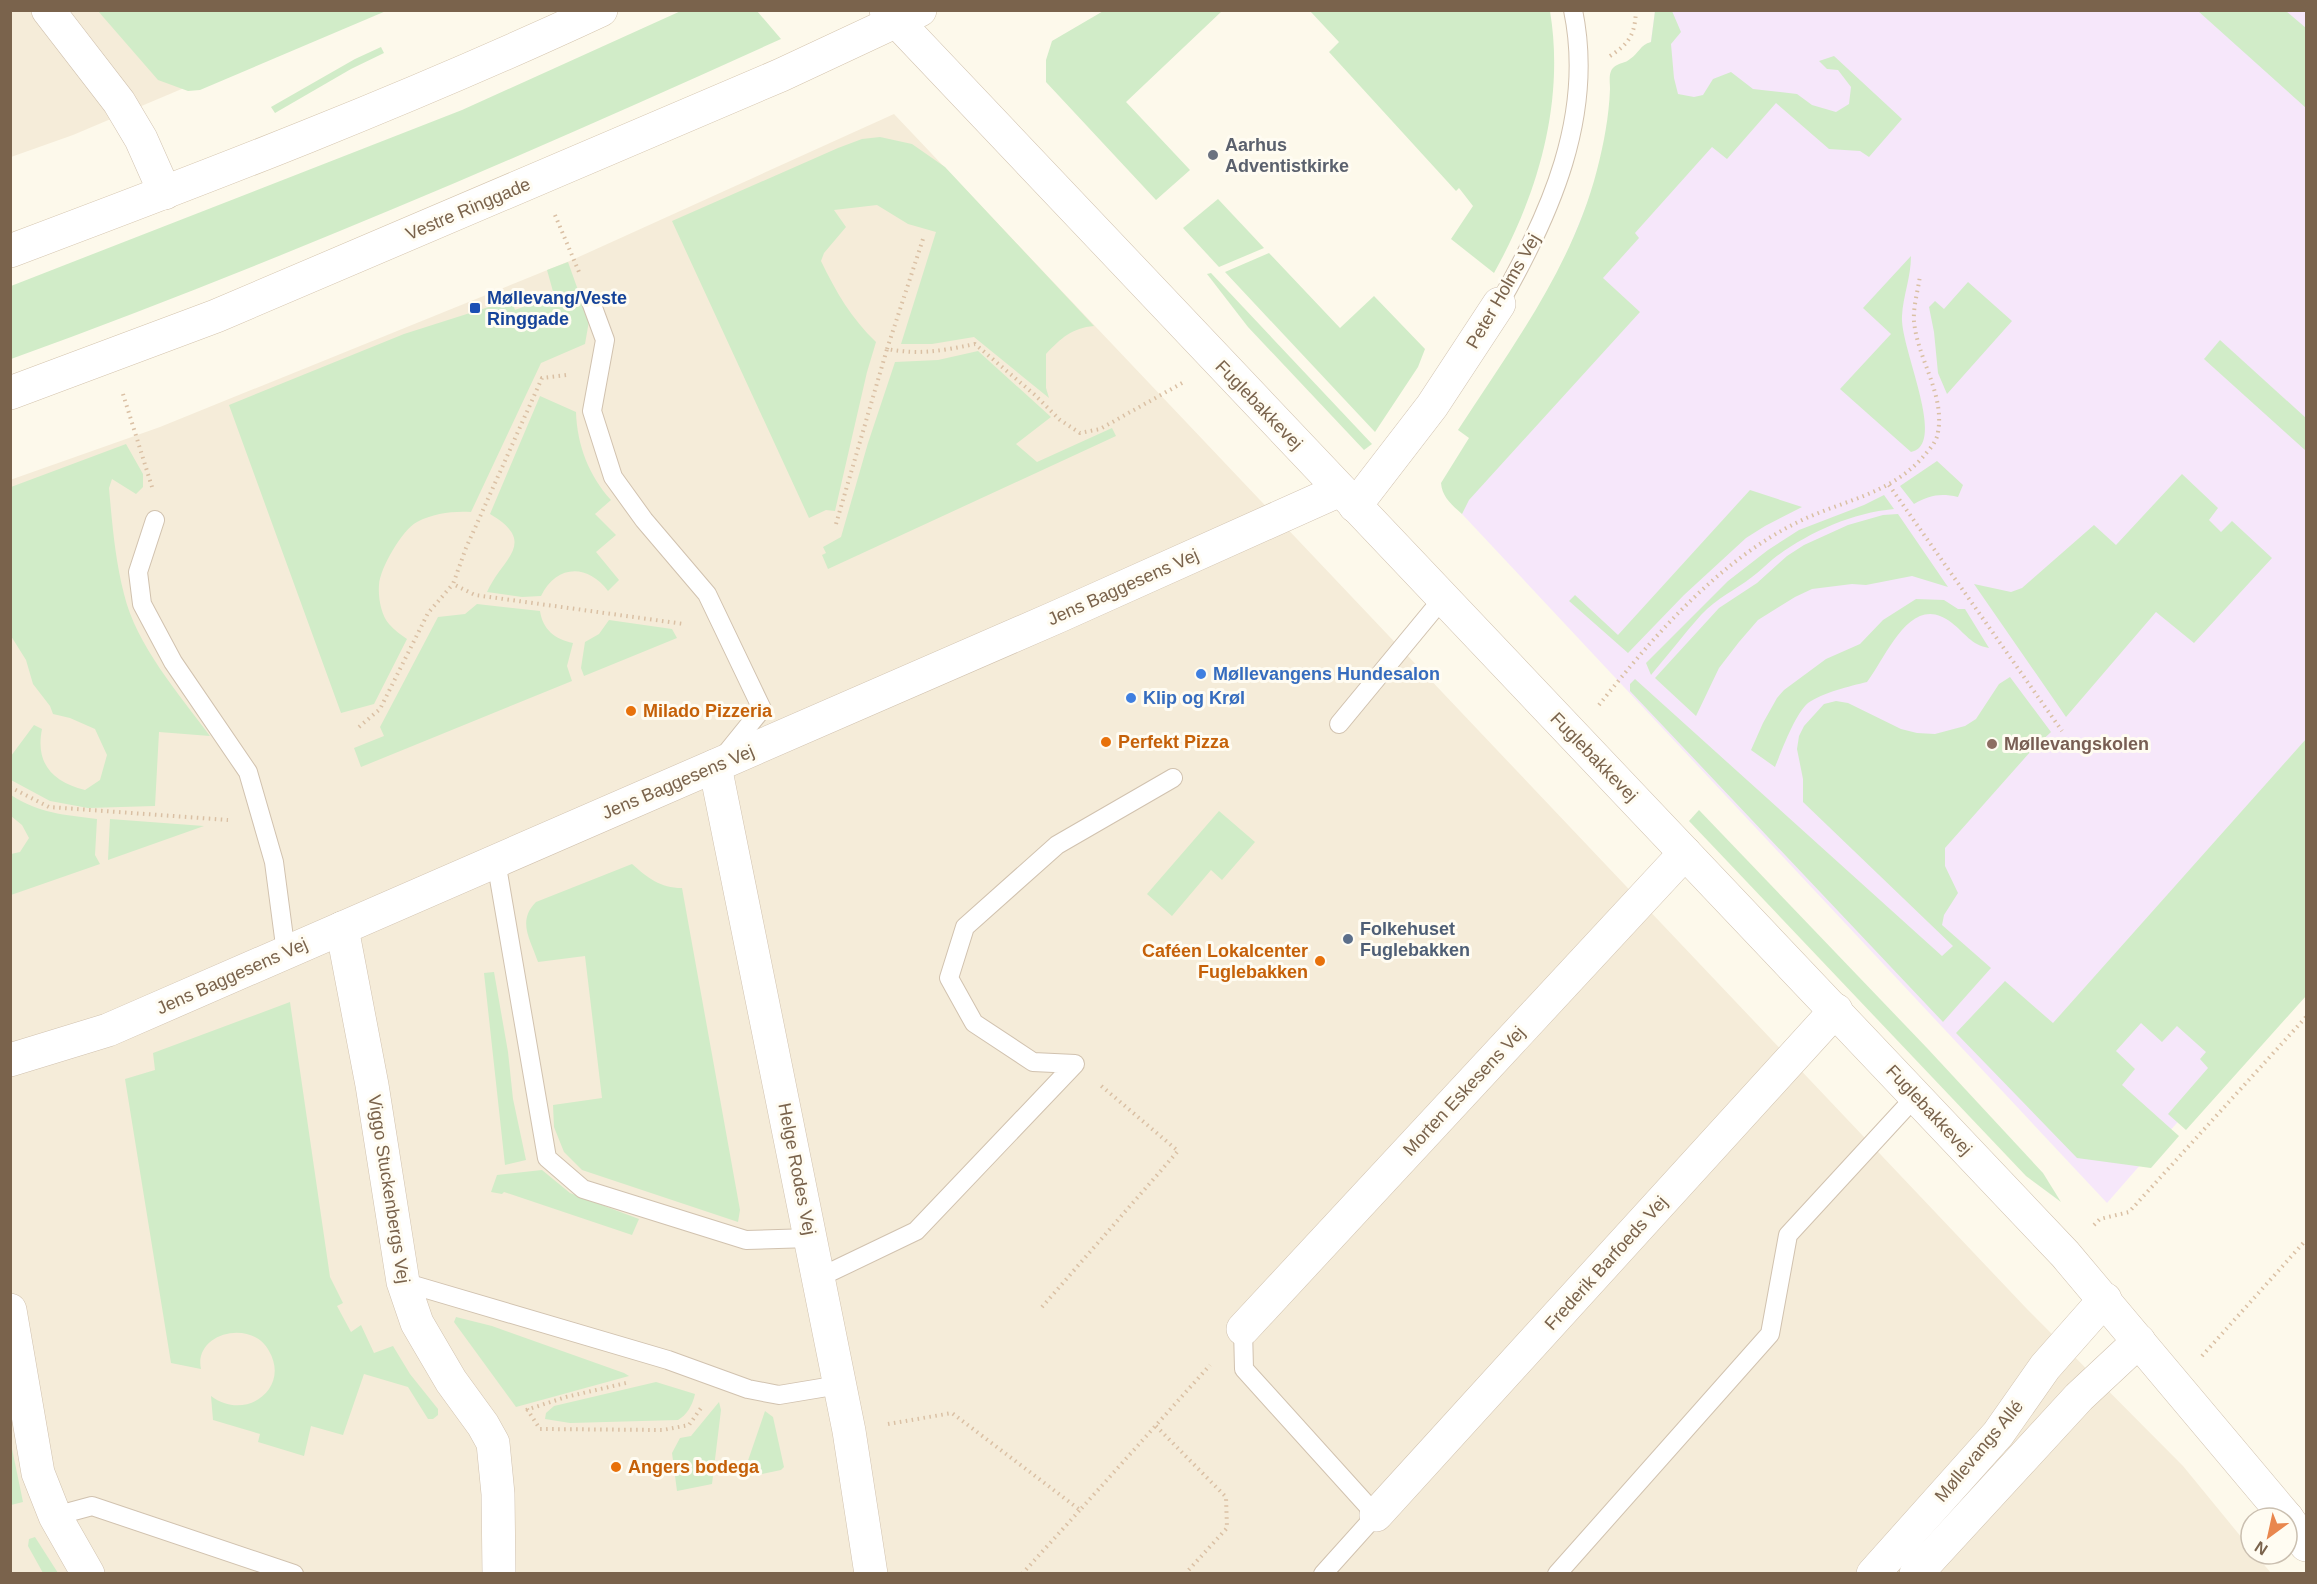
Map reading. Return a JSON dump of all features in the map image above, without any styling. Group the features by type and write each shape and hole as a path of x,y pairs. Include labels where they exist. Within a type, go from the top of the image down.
{"street":[{"path":"48,10 119,102 141,139 165,193"},
{"path":"10,251 365,114 532,43 601,10"},
{"name":"Vestre Ringgade","path":"10,393 216,316 781,75 901,14"},
{"name":"Fuglebakkevej","path":"901,14 1218,362 1836,1010 2065,1254 2277,1506"},
{"name":"Peter Holms Vej","path":"1347,498 1432,406 1499,304"},
{"name":"Jens Baggesens Vej","path":"10,1060 108,1030 1059,616 1347,498"},
{"name":"Helge Rodes Vej","path":"715,766 849,1431 871,1574"},
{"name":"Morten Eskesens Vej","path":"1243,1329 1685,853"},
{"name":"Viggo Stuckenbergs Vej","path":"342,928 372,1085 403,1282 417,1323 451,1381 483,1425 493,1443 498,1494 499,1574"},
{"name":"Frederik Barfoeds Vej","path":"1376,1515 1836,1010"},
{"name":"Møllevangs Allé","path":"1873,1574 1998,1434 2045,1368 2105,1299"},
{"path":"10,1310 38,1473 55,1516 88,1574"},
{"name":"Møllevangs Allé","path":"1916,1574 2079,1396 2139,1341"}],"lane":[{"name":"Peter Holms Vej","path":"1499,304 1531,246 1548,209 1566,158 1576,113 1578,67 1573,10"},
{"path":"591,302 605,340 592,411 613,477 644,519 707,594 762,709 715,766"},
{"path":"155,520 138,572 141,604 173,662 248,772 274,862 286,953"},
{"path":"1339,723 1443,598"},
{"path":"1075,1064 1033,1062 974,1023 950,978 965,927 1057,845 1173,778"},
{"path":"496,861 548,1158 583,1189 746,1240 811,1238"},
{"path":"818,1278 916,1231 1075,1064"},
{"path":"1557,1574 1770,1334 1788,1235 1916,1096"},
{"path":"403,1282 668,1360 748,1389 778,1395 839,1384"},
{"path":"1243,1329 1244,1368 1376,1515 1323,1574"},
{"path":"55,1516 92,1506 294,1574"}],"path":[{"path":"1578,67 1608,58 1625,46 1635,24 1636,10"},
{"path":"540,178 591,302"},
{"path":"836,524 887,349 924,236"},
{"path":"1574,736 1627,670 1703,589 1738,559 1781,530 1889,485 1916,465 1930,450 1938,433 1936,397 1920,350 1913,320 1920,276"},
{"path":"887,349 911,353 939,352 975,344 1035,395 1060,420 1080,433 1100,429 1218,362"},
{"path":"111,356 152,488 155,520"},
{"path":"358,727 380,709 428,613 453,584 466,548 542,378 599,372"},
{"path":"1889,485 2062,730"},
{"path":"453,584 476,595 724,630"},
{"path":"10,787 21,795 49,807 262,822"},
{"path":"2065,1254 2100,1219 2129,1212 2307,1017"},
{"path":"1042,1307 1178,1150 1075,1064"},
{"path":"2176,1385 2307,1240"},
{"path":"1023,1574 1243,1329"},
{"path":"483,1425 566,1397 637,1380 668,1360"},
{"path":"527,1409 540,1429 663,1430 689,1425 699,1413 716,1378"},
{"path":"849,1431 952,1413 1080,1510"},
{"path":"1155,1426 1226,1497 1227,1528 1185,1574"}],"shaded area":[{"path":"11,11 366,11 73,135 11,157"},
{"name":"Møllevangskolen","path":"1655,11 2306,11 2306,975 2107,1203 1462,514 1650,48"},
{"path":"894,114 2027,1309 2183,1466 2239,1534 2239,1566 2265,1566 2271,1573 11,1573 10,480 160,427 572,260"}],"green space":[{"path":"683,10 757,11 781,39 591,124 303,246 11,359 11,286 462,110"},
{"path":"1105,10 1222,11 1126,102 1190,170 1156,200 1046,82 1046,60 1052,41"},
{"path":"98,11 386,11 200,90 188,91 158,80"},
{"path":"1310,11 1550,11 1554,45 1554,79 1544,146 1523,212 1494,273 1451,239 1473,206 1459,188 1456,191 1329,52 1339,42"},
{"path":"1655,11 1672,11 1681,32 1671,44 1678,94 1694,97 1703,95 1713,79 1731,72 1753,89 1797,94 1812,105 1836,112 1849,104 1851,87 1838,70 1827,69 1819,61 1834,56 1902,119 1869,157 1860,151 1829,149 1776,103 1727,159 1712,147 1635,233 1639,238 1603,278 1640,312 1469,500 1462,514 1445,497 1441,483 1469,438 1458,430 1519,337 1572,240 1586,206 1600,160 1612,69 1633,57 1644,45 1651,42"},
{"path":"2198,11 2286,11 2306,28 2306,108"},
{"path":"381,47 384,53 351,69 275,113 271,107 355,59"},
{"path":"880,137 912,144 945,167 1094,326 1079,329 1067,335 1046,354 1046,388 1049,398 974,337 932,344 901,344 936,232 908,224 877,205 834,210 846,227 824,253 821,261 845,304 876,342 835,511 826,510 809,518 672,221 838,148 862,139"},
{"path":"1218,199 1264,248 1219,267 1183,228"},
{"path":"1269,253 1340,328 1374,296 1425,349 1418,367 1375,432 1225,272"},
{"path":"1911,256 1902,316 1903,329 1925,423 1924,438 1919,448 1911,452 1840,389 1891,334 1863,308"},
{"path":"568,262 589,321 585,344 541,363 471,512 430,516 411,526 399,541 383,569 379,595 386,620 407,639 374,704 341,713 229,405 404,334 511,300 515,310 554,295 547,270"},
{"path":"1211,273 1372,444 1364,450 1248,327 1207,274"},
{"path":"1968,282 2012,321 1947,394 1938,373 1929,307 1935,301 1944,309"},
{"path":"2220,340 2306,418 2305,450 2204,359"},
{"path":"978,351 1051,417 1016,444 1037,462 1112,428 1116,436 828,569 822,555 826,553 823,547 841,537 868,443 895,362 938,360"},
{"path":"540,396 576,412 579,436 586,459 596,481 611,500 595,514 616,535 596,552 619,580 608,591 591,576 572,571 555,578 541,596 522,597 487,592 507,560 515,542 505,524 490,514"},
{"path":"126,444 143,474 143,487 136,494 112,479 109,488 116,554 124,594 138,632 148,650 210,736 159,732 155,806 88,808 50,801 11,780 11,756 34,725 42,729 41,752 49,770 74,787 85,790 100,780 107,755 95,729 70,718 53,714 50,706 33,684 26,660 11,636 11,487"},
{"path":"1937,461 1963,485 1958,497 1935,496 1914,504 1900,486"},
{"path":"2182,474 2218,508 2209,520 2221,532 2232,521 2272,558 2194,643 2156,612 2066,717 1974,584 2011,592 2022,588 2094,525 2116,545"},
{"path":"1750,490 1802,507 1746,538 1684,595 1628,653 1569,601 1575,595 1618,635"},
{"path":"1884,495 1894,509 1862,515 1815,533 1773,559 1752,577 1714,603 1701,615 1651,675 1646,663 1728,581 1768,550 1799,530"},
{"path":"1898,514 1948,587 1912,576 1866,585 1852,584 1812,589 1795,597 1758,620 1739,642 1719,668 1696,716 1655,678 1719,608 1757,583 1787,556 1804,545 1848,525 1883,515"},
{"path":"1916,599 1944,600 1958,609 1965,609 1989,648 1973,641 1952,623 1937,615 1924,615 1912,620 1892,643 1867,682 1828,693 1814,699 1803,708 1775,767 1751,750 1763,723 1784,690 1826,659 1860,644 1883,620"},
{"path":"477,604 540,611 551,633 573,643 567,666 572,681 361,767 354,748 384,736 380,727 438,617 465,614"},
{"path":"609,620 672,629 677,638 584,676 581,668 585,642 599,634"},
{"path":"2010,677 2051,732 2031,751 1945,848 1945,866 1958,893 1944,915 1942,925 1991,968 1943,1022 1630,691 1630,684 1635,679 1942,956 1953,946 1803,802 1803,779 1797,749 1799,736 1804,726 1824,704 1836,701 1848,703 1901,729 1917,733 1935,734 1965,726 1976,719 1999,684"},
{"path":"2306,739 2306,996 2186,1130 2168,1114 2208,1068 2200,1059 2206,1052 2177,1026 2162,1042 2141,1023 2116,1051 2135,1069 2122,1085 2179,1136 2151,1168 2077,1158 1956,1033 2005,981 2053,1023"},
{"path":"11,795 31,806 97,819 95,855 100,864 11,895 11,854 20,852 29,838 22,825 11,816"},
{"path":"1699,810 2043,1173 2061,1202 2026,1176 1689,821"},
{"path":"1219,811 1255,842 1222,880 1211,870 1172,916 1147,894"},
{"path":"110,819 204,826 108,860"},
{"path":"632,864 655,881 674,888 682,888 740,1210 738,1222 582,1170 564,1152 554,1127 553,1105 602,1098 585,956 538,962 527,930 527,916 536,902"},
{"path":"494,972 508,1052 513,1099 526,1160 505,1165 484,973"},
{"path":"290,1002 330,1277 343,1303 337,1306 351,1332 361,1325 374,1353 393,1346 410,1374 438,1409 438,1415 433,1419 428,1419 408,1387 364,1374 343,1435 311,1426 304,1456 258,1442 260,1434 213,1420 211,1396 224,1403 238,1405 261,1398 269,1389 274,1378 274,1365 269,1351 261,1341 250,1335 226,1334 206,1346 201,1357 201,1369 171,1363 125,1079 155,1070 153,1053"},
{"path":"542,1170 570,1193 639,1219 632,1235 504,1192 502,1194 491,1192 497,1175"},
{"path":"456,1317 492,1326 629,1376 516,1407 454,1322"},
{"path":"656,1382 695,1394 689,1409 678,1420 570,1423 545,1419 546,1413 554,1406"},
{"path":"719,1402 721,1410 712,1484 677,1491 672,1453 680,1438 691,1436"},
{"path":"765,1411 773,1417 784,1467 781,1470 742,1478"},
{"path":"10,1439 23,1502 11,1505 10,1505"},
{"path":"35,1537 58,1573 43,1573 28,1546 29,1539"}],"place":[{"name":"Aarhus Adventistkirke","path":"1213,155"},
{"name":"Møllevang/Veste Ringgade","path":"475,308"},
{"name":"Møllevangens Hundesalon","path":"1201,674"},
{"name":"Klip og Krøl","path":"1131,698"},
{"name":"Milado Pizzeria","path":"631,711"},
{"name":"Perfekt Pizza","path":"1106,742"},
{"name":"Møllevangskolen","path":"1992,744"},
{"name":"Folkehuset Fuglebakken","path":"1348,939"},
{"name":"Caféen Lokalcenter Fuglebakken","path":"1320,961"},
{"name":"Angers bodega","path":"616,1467"}]}
